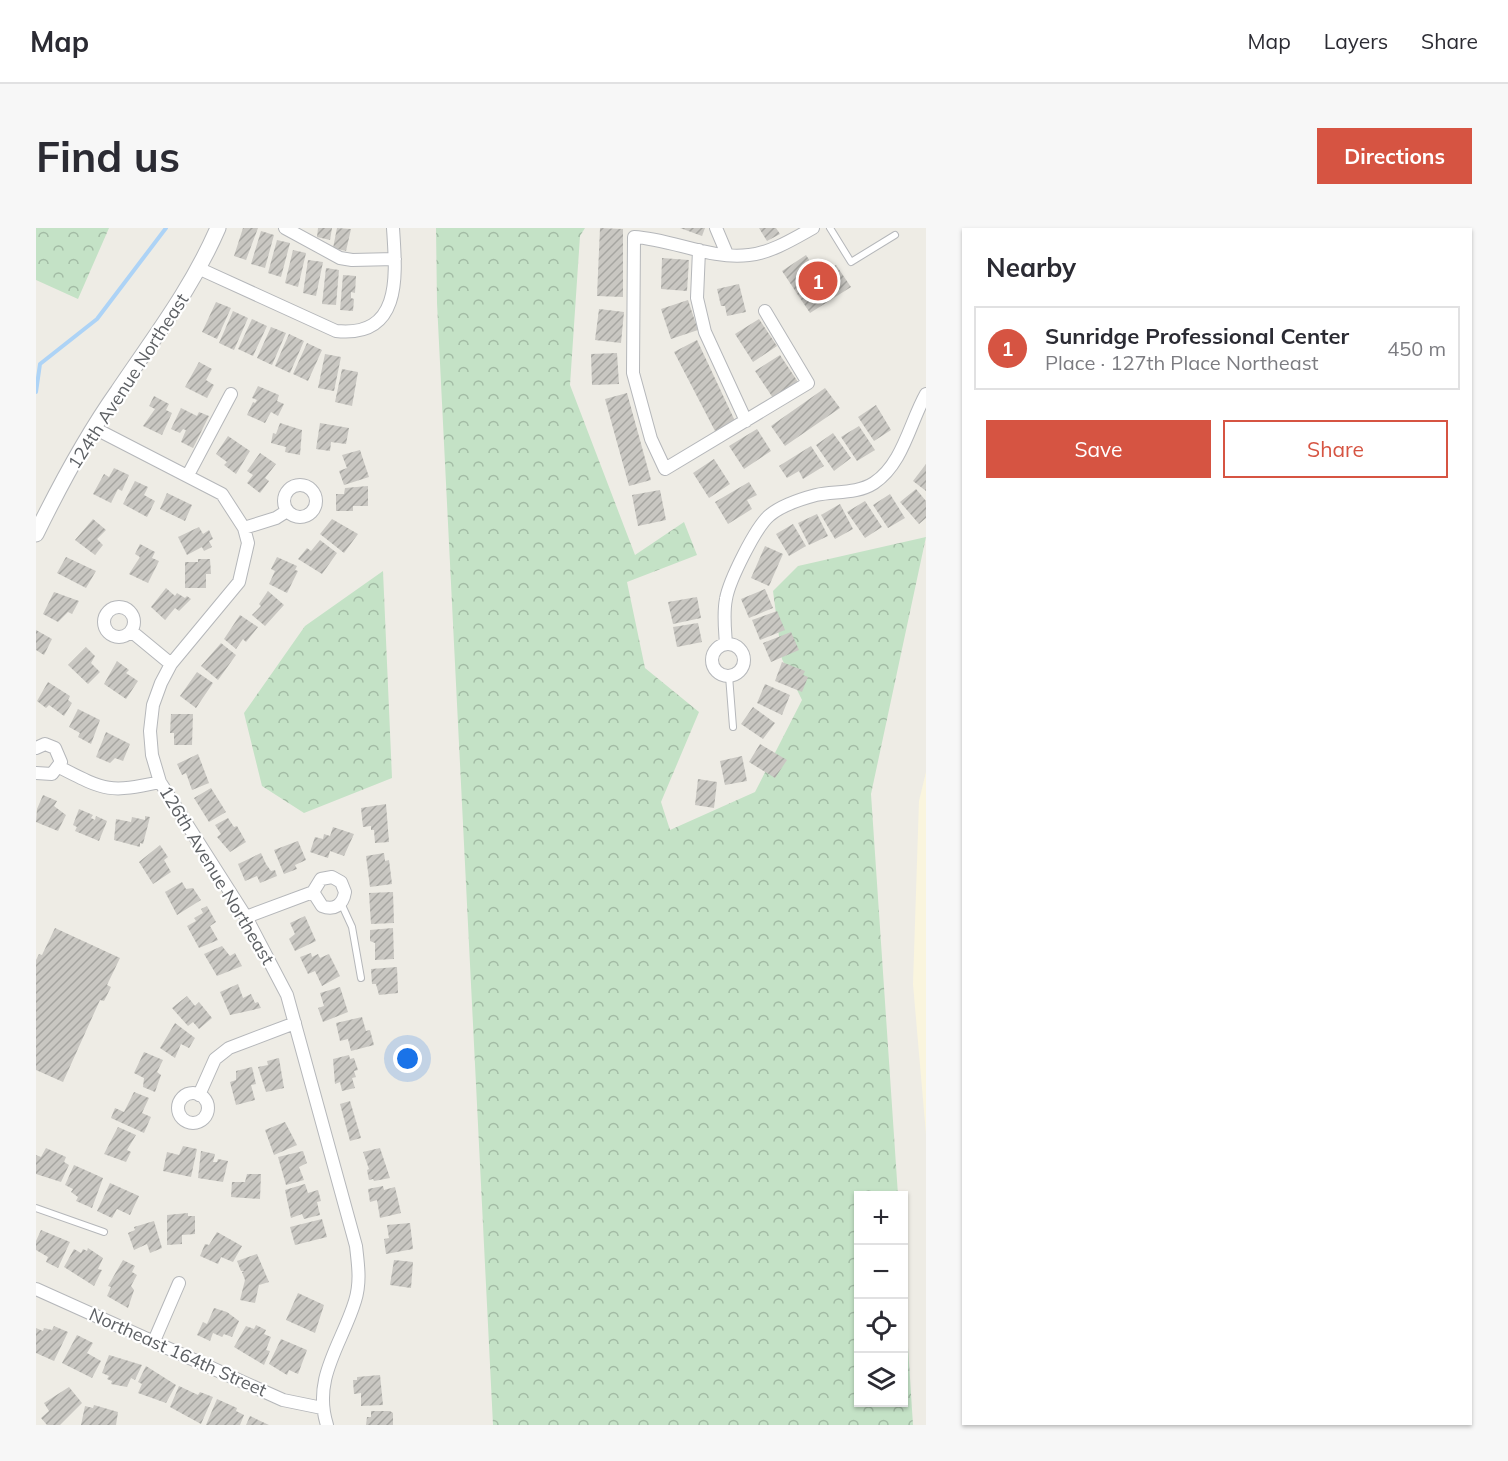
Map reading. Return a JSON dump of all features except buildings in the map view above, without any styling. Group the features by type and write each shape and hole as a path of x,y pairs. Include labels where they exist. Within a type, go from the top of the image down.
{"street":[{"name":"124th Avenue Northeast","path":"38,524 94,428 177,308 200,269 218,228"},
{"path":"285,228 340,258 395,259"},
{"path":"200,269 336,331 351,332 370,327 385,313 392,300 395,259 393,228"},
{"path":"716,228 727,254"},
{"path":"765,311 808,383 664,469 651,439 633,373 641,234 699,250 750,255 789,241 813,228"},
{"path":"699,250 697,298 705,332 746,421"},
{"path":"188,475 231,394"},
{"path":"726,644 724,615 726,596 756,529 781,507 816,495 856,490 874,483 891,467 926,394"},
{"path":"94,428 222,494 244,528 276,518 287,511"},
{"name":"126th Avenue Northeast","path":"244,528 248,543 239,582 171,664 153,705 152,755 160,782 246,917 287,995 356,1245 360,1277 356,1299 326,1372 322,1408 327,1425"},
{"path":"131,632 171,664"},
{"path":"726,644 737,647 743,656 739,671 729,676 715,669 712,659 717,649 726,644"},
{"path":"36,748 45,744 55,748 61,757 59,767 51,774 36,772"},
{"path":"59,767 106,789 127,789 160,782"},
{"path":"246,917 314,892 321,879 337,878 345,892 341,903 332,908 321,906 314,892"},
{"path":"199,1095 215,1059 229,1048 295,1023"},
{"path":"154,1341 179,1283"},
{"name":"Northeast 164th Street","path":"36,1288 283,1400 322,1408"}],"lane":[{"path":"830,228 851,262 895,235"},
{"path":"729,676 733,727"},
{"path":"341,903 352,927 361,978"},
{"path":"36,1208 104,1232"}],"shaded area":[{"path":"926,772 926,1134 913,984 919,801"}],"green space":[{"path":"36,228 109,228 78,299 36,280"},
{"path":"436,228 585,228 580,236 570,385 635,555 684,522 697,555 627,582 645,668 699,712 661,802 670,830 755,792 802,700 782,659 773,591 798,566 926,537 871,794 898,1191 854,1191 854,1407 908,1407 908,1347 913,1425 493,1425 437,303"},
{"path":"383,571 392,778 304,813 262,786 244,713 305,626"}],"waterway":[{"path":"36,392 40,364 97,319 166,228"}],"place":[{"name":"Sunridge Professional Center","path":"818,281"}]}
